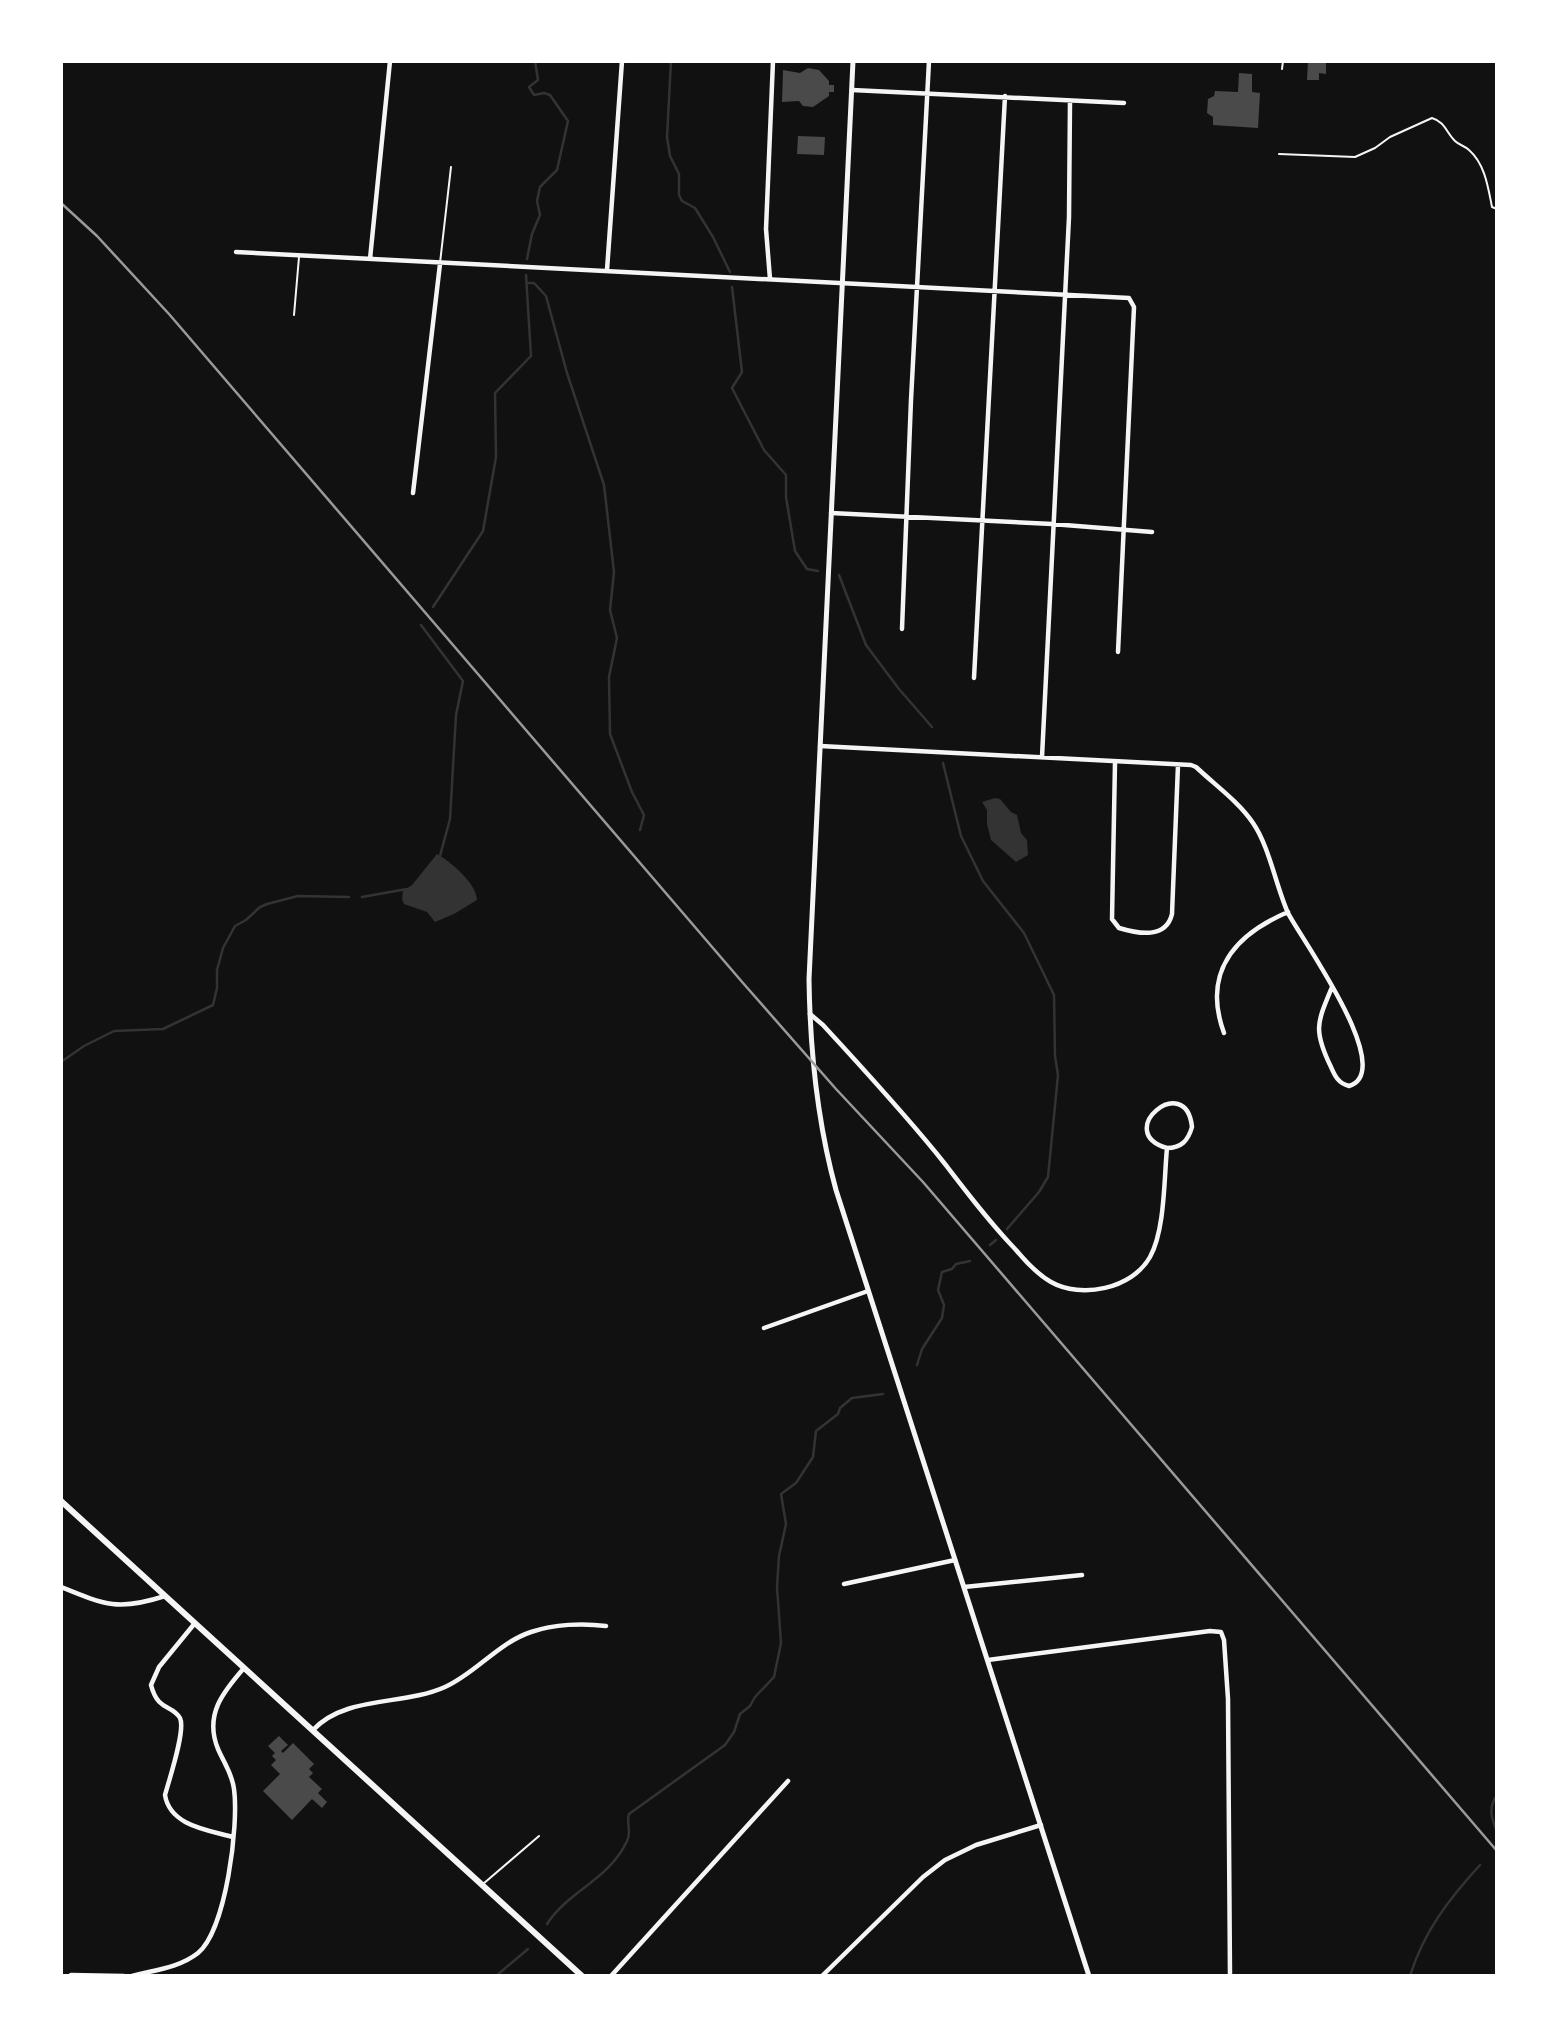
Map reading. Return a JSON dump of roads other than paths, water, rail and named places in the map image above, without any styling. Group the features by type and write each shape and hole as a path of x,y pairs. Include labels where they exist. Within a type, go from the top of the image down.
{"main road":[{"path":"61,1501 582,1976"}],"street":[{"path":"370,259 390,61"},
{"path":"607,270 622,61"},
{"path":"770,279 766,229 774,61"},
{"path":"853,61 810,979 811,1051 825,1145 836,1191 1089,1976"},
{"path":"902,629 929,61"},
{"path":"852,90 1125,103"},
{"path":"974,678 1004,96"},
{"path":"1042,757 1065,295 1070,101"},
{"path":"236,252 1121,296 1130,299 1133,307 1118,652"},
{"path":"413,493 440,264"},
{"path":"831,513 1052,524 1152,533"},
{"path":"820,746 1196,767 1252,820 1288,912 1332,987 1352,1022 1360,1052 1361,1073 1357,1083 1349,1086 1337,1079 1318,1039 1320,1020 1332,987"},
{"path":"1115,763 1112,919 1119,928 1148,932 1165,928 1172,914 1178,765"},
{"path":"1224,1033 1216,1000 1219,977 1224,965 1234,949 1251,931 1288,912"},
{"path":"810,1014 878,1086 944,1163 987,1220 1036,1272 1051,1283 1083,1290 1106,1287 1128,1278 1146,1262 1156,1240 1167,1148"},
{"path":"1171,1103 1187,1112 1192,1127 1186,1141 1167,1148 1150,1137 1148,1122 1158,1106 1171,1103"},
{"path":"764,1328 868,1291"},
{"path":"844,1584 955,1560"},
{"path":"964,1587 1082,1575"},
{"path":"61,1587 94,1600 121,1606 166,1596"},
{"path":"195,1623 159,1667 151,1685 158,1701 181,1722 165,1795 166,1802 172,1812 185,1822 233,1837"},
{"path":"313,1730 332,1715 442,1688 517,1637 532,1631 572,1625 606,1626"},
{"path":"988,1660 1210,1631 1221,1632 1224,1640 1228,1699 1230,1976"},
{"path":"132,1976 166,1973 196,1955 214,1931 228,1879 233,1837 234,1790 231,1772 215,1738 216,1709 223,1691 244,1667"},
{"path":"611,1976 788,1781"},
{"path":"822,1976 923,1877 945,1860 964,1849 1041,1825"},
{"path":"71,1975 124,1976"}],"lane":[{"path":"440,264 450,167"},
{"path":"294,315 299,256"},
{"path":"482,1884 539,1836"}],"waterway":[{"path":"527,259 532,234 540,215 537,201 540,187 557,170 568,121 550,95 534,95 529,87 538,80 535,61"},
{"path":"671,61 667,137 670,156 679,174 679,195 682,201 695,208 730,272"},
{"path":"433,607 483,531 496,457 495,393 531,356 526,275"},
{"path":"527,283 534,283 546,296 567,373 604,485 614,572 610,610 617,638 609,677 610,734 632,792 644,815 640,830"},
{"path":"732,287 742,372 732,388 764,450 786,475 786,497 795,551 807,569 818,571"},
{"path":"839,575 866,645 932,727"},
{"path":"421,625 463,681 456,715 450,819 440,856"},
{"path":"943,763 961,836 983,881 1024,933 1054,995 1058,1075 1048,1177 1039,1192 1007,1229"},
{"path":"362,897 407,889"},
{"path":"61,1062 84,1046 114,1031 163,1029 213,1005 217,970 223,948 235,926 260,907 298,896 349,897"},
{"path":"990,1245 996,1240"},
{"path":"917,1365 922,1349 942,1318 944,1305 938,1290 942,1272 952,1269 956,1264 970,1261"},
{"path":"547,1924 566,1903 610,1866 619,1854 628,1838 629,1814 725,1745 734,1732 740,1714 774,1677 781,1643 777,1587 779,1556 786,1524 781,1494 796,1483 813,1457 816,1431 838,1414 840,1408 852,1398 883,1394"},
{"path":"1497,1795 1491,1813 1497,1832"},
{"path":"1410,1976 1430,1930 1458,1890 1480,1865"},
{"path":"496,1976 528,1949"}],"railway":[{"path":"61,203 97,236 169,314 743,983 836,1089 923,1182 1497,1851"}]}
